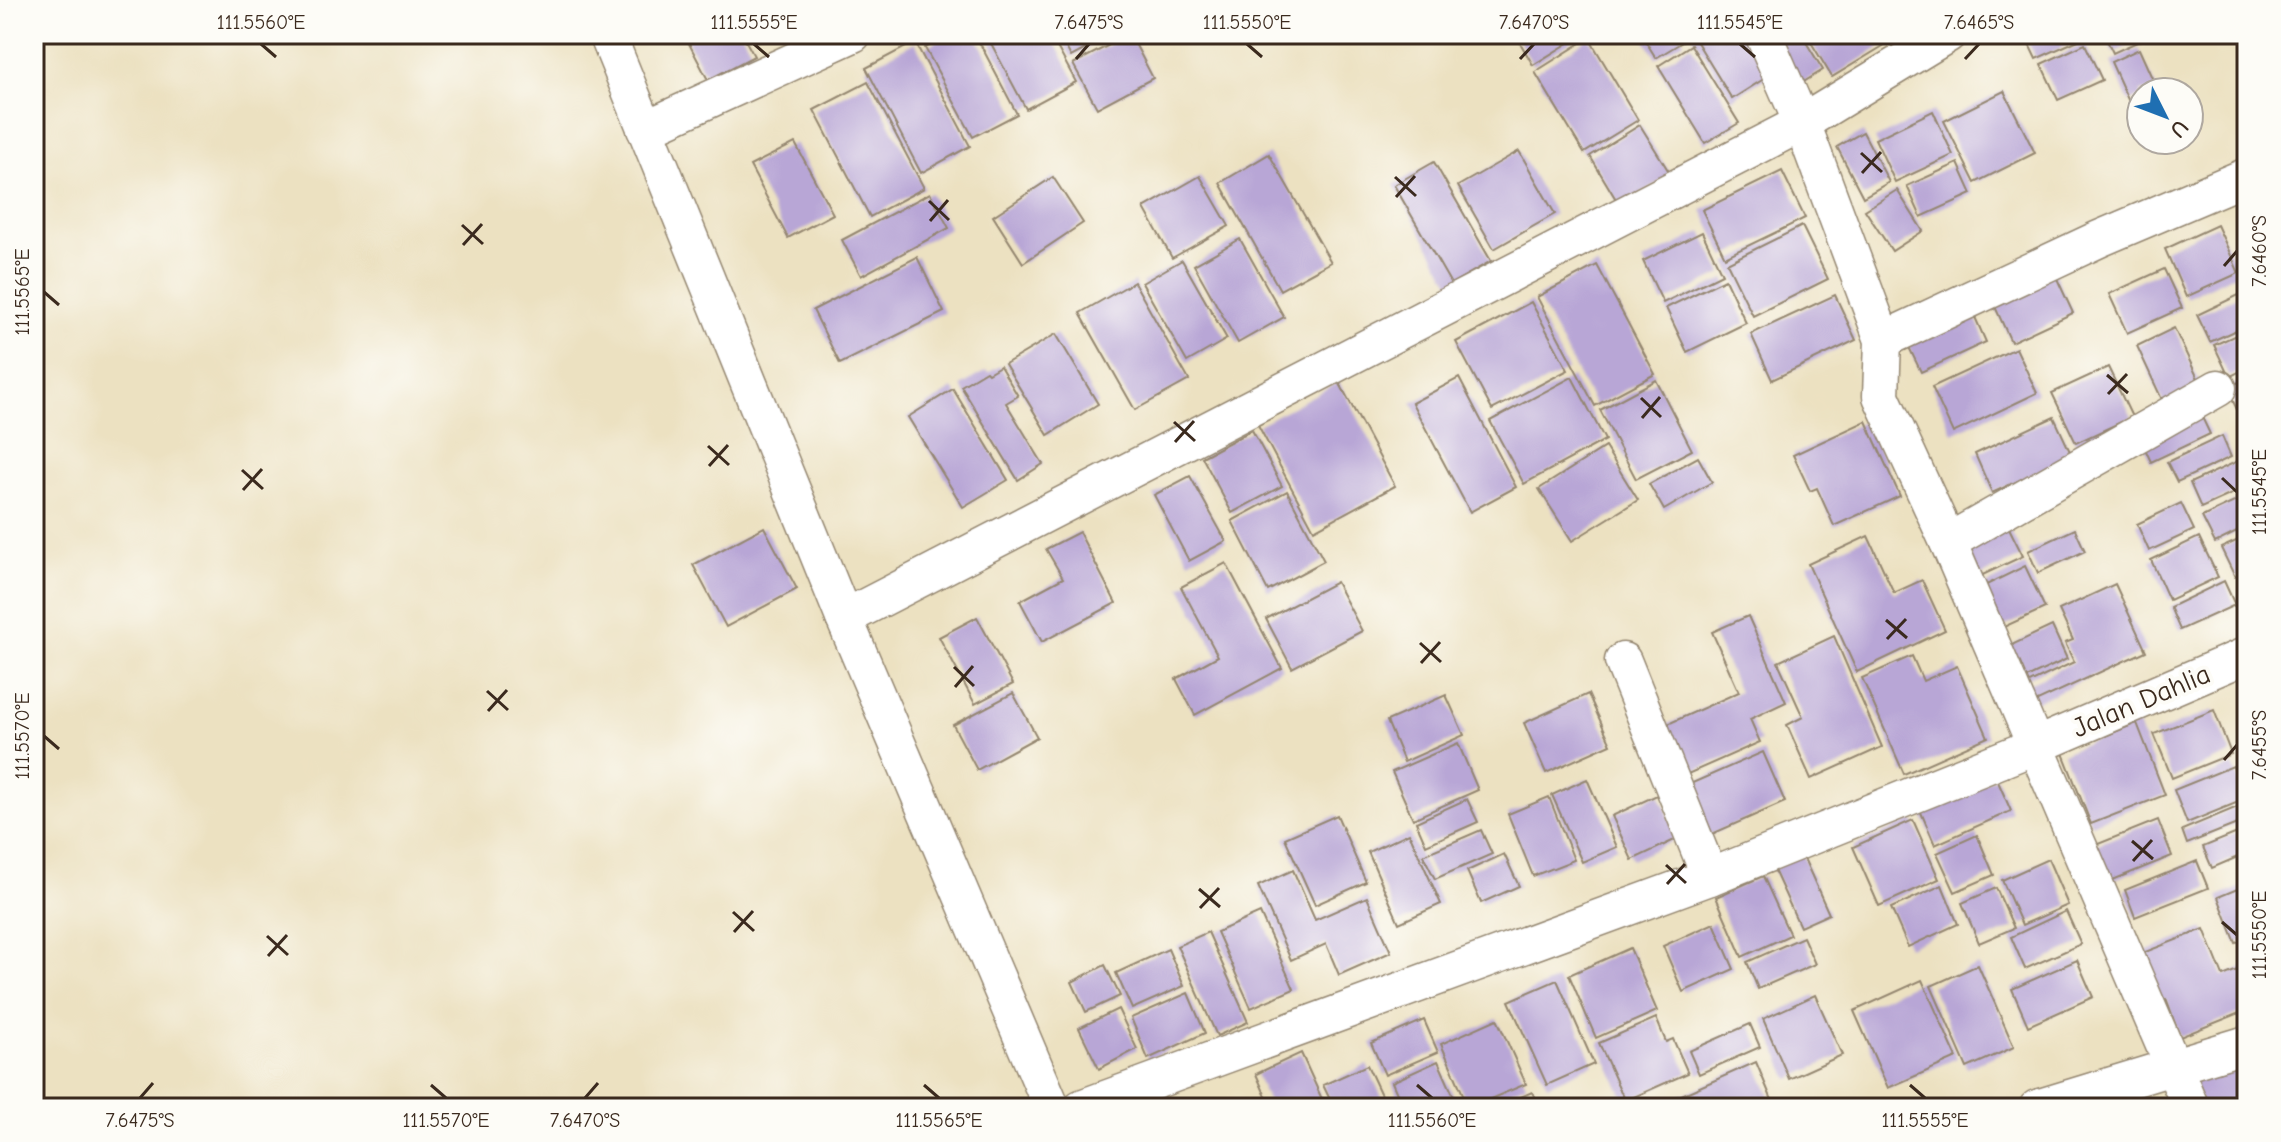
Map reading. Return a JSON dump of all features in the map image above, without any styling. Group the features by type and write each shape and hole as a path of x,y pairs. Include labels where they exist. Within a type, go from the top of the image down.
{"street":[{"path":"607,34 844,618 1052,1108"},
{"path":"645,129 853,34"},
{"path":"1763,34 1802,123 1883,340 1881,396 1948,542 2191,1108"},
{"path":"844,618 1802,123 1948,34"},
{"path":"1883,340 2099,239 2247,176"},
{"path":"1948,542 2218,388"},
{"name":"Jalan Dahlia","path":"1081,1108 1710,877 2035,746 2247,655"},
{"path":"1623,661 1710,877"},
{"path":"2037,1108 2247,1044"}],"building":[{"path":"684,34 742,34 754,56 708,80"},
{"path":"951,34 975,34 1017,114 973,137 925,48"},
{"path":"986,34 1050,34 1076,82 1026,109"},
{"path":"1059,34 1114,34 1071,57"},
{"path":"1130,34 1153,78 1097,108 1073,64"},
{"path":"1515,34 1583,34 1533,65"},
{"path":"1641,34 1680,34 1684,41 1656,58"},
{"path":"1692,34 1745,34 1770,75 1732,99"},
{"path":"1772,34 1801,34 1823,70 1797,86"},
{"path":"1806,34 1875,34 1883,46 1832,77"},
{"path":"2083,34 2085,37 2036,59 2025,36"},
{"path":"2104,34 2146,34 2148,37 2113,53"},
{"path":"1589,38 1638,120 1584,153 1535,72"},
{"path":"915,42 970,146 921,173 866,68"},
{"path":"2085,44 2102,80 2058,100 2041,64"},
{"path":"1691,45 1739,123 1705,143 1658,66"},
{"path":"2139,49 2151,76 2125,76 2125,93 2111,62"},
{"path":"868,82 924,188 870,217 814,110"},
{"path":"2004,91 2035,153 1975,183 1944,121"},
{"path":"1933,111 1953,155 1895,182 1875,139"},
{"path":"1640,125 1671,175 1620,206 1590,156"},
{"path":"1863,132 1889,182 1863,197 1837,147"},
{"path":"795,143 833,214 788,238 750,166"},
{"path":"1519,151 1555,214 1494,249 1458,186"},
{"path":"1269,154 1331,262 1280,290 1220,183"},
{"path":"1434,162 1491,261 1451,284 1394,185"},
{"path":"1958,163 1972,194 1921,217 1907,186"},
{"path":"1782,171 1805,218 1725,257 1702,210"},
{"path":"1200,176 1229,226 1172,258 1144,208"},
{"path":"1053,177 1083,223 1023,263 993,216"},
{"path":"1897,190 1923,231 1892,251 1865,210"},
{"path":"930,193 949,228 861,276 842,240"},
{"path":"2217,225 2239,273 2186,297 2165,249"},
{"path":"1802,226 1828,279 1753,316 1727,263"},
{"path":"1702,232 1722,274 1663,303 1643,261"},
{"path":"1240,239 1284,317 1238,343 1194,265"},
{"path":"917,257 944,312 840,364 813,310"},
{"path":"1182,260 1227,339 1187,362 1142,283"},
{"path":"1597,265 1655,374 1595,406 1537,297"},
{"path":"2164,269 2182,308 2127,333 2109,294"},
{"path":"2054,272 2073,313 2011,342 1992,300"},
{"path":"1725,279 1746,323 1687,352 1666,308"},
{"path":"1134,282 1189,380 1135,410 1080,313"},
{"path":"2247,291 2247,325 2210,342 2197,315"},
{"path":"1835,295 1856,340 1772,380 1751,334"},
{"path":"1531,302 1568,370 1492,410 1456,342"},
{"path":"1971,308 1986,342 1921,372 1905,339"},
{"path":"2174,328 2203,389 2165,406 2137,346"},
{"path":"2247,330 2247,368 2229,377 2214,345"},
{"path":"1056,334 1098,404 1048,435 1005,364"},
{"path":"2016,348 2037,393 1953,433 1932,387"},
{"path":"1000,366 1018,396 1006,403 1043,464 1018,480 961,386"},
{"path":"2108,367 2132,417 2076,443 2052,393"},
{"path":"1572,377 1605,440 1524,484 1490,421"},
{"path":"1459,378 1516,487 1470,512 1412,403"},
{"path":"2247,378 2247,408 2238,412 2227,388"},
{"path":"1656,380 1692,450 1636,479 1600,410"},
{"path":"1339,382 1395,486 1314,530 1258,425"},
{"path":"953,389 1008,480 963,507 908,417"},
{"path":"2200,413 2210,434 2151,462 2141,440"},
{"path":"2054,417 2072,456 1992,493 1975,454"},
{"path":"1866,421 1900,496 1834,526 1817,488 1810,491 1793,455"},
{"path":"1252,430 1282,486 1232,513 1202,457"},
{"path":"2222,436 2231,457 2177,482 2167,462"},
{"path":"1605,447 1638,500 1572,541 1539,489"},
{"path":"1698,457 1712,482 1664,510 1649,484"},
{"path":"2238,461 2247,487 2201,508 2190,483"},
{"path":"1190,476 1226,541 1189,561 1154,495"},
{"path":"1287,491 1324,561 1268,591 1232,521"},
{"path":"2247,496 2247,527 2215,543 2202,517"},
{"path":"2181,503 2194,530 2149,551 2137,524"},
{"path":"2007,524 2023,556 1972,580 1956,548"},
{"path":"764,527 797,589 726,627 693,565"},
{"path":"2075,529 2085,551 2038,573 2028,551"},
{"path":"1079,532 1116,603 1042,642 1020,601 1063,578 1046,549"},
{"path":"1868,536 1894,593 1922,580 1945,630 1857,672 1808,564"},
{"path":"2247,536 2247,571 2235,577 2221,548"},
{"path":"2199,537 2218,577 2169,600 2151,560"},
{"path":"1226,563 1282,668 1195,715 1176,679 1218,656 1181,587"},
{"path":"2025,566 2045,608 1993,632 1974,591"},
{"path":"2224,581 2235,605 2180,630 2170,607"},
{"path":"1336,582 1362,631 1292,668 1266,619"},
{"path":"2115,584 2146,651 2029,705 2021,687 2074,662 2065,643 2073,640 2059,610"},
{"path":"1748,616 1786,702 1750,719 1760,742 1681,777 1659,728 1739,692 1712,632"},
{"path":"977,617 1013,684 975,704 939,637"},
{"path":"2052,626 2067,659 2016,683 2001,650"},
{"path":"1834,636 1882,747 1811,779 1787,725 1803,717 1778,662"},
{"path":"1912,656 1923,681 1957,666 1988,737 1904,774 1862,678"},
{"path":"1013,693 1037,737 977,770 953,725"},
{"path":"1588,694 1611,744 1546,773 1524,723"},
{"path":"1446,695 1464,735 1404,762 1387,721"},
{"path":"2214,710 2231,754 2172,778 2154,734"},
{"path":"2137,723 2165,795 2091,824 2063,753"},
{"path":"1458,743 1478,790 1413,819 1392,772"},
{"path":"1763,752 1785,802 1703,838 1681,788"},
{"path":"2233,766 2246,799 2187,823 2174,790"},
{"path":"1996,777 2011,811 1935,845 1920,810"},
{"path":"1587,779 1617,847 1582,862 1552,795"},
{"path":"1659,794 1679,838 1632,860 1612,816"},
{"path":"1549,797 1574,860 1533,876 1508,814"},
{"path":"1467,799 1478,822 1426,845 1416,822"},
{"path":"2247,803 2247,820 2187,844 2182,830"},
{"path":"1337,815 1366,882 1315,905 1285,838"},
{"path":"1913,820 1939,879 1879,906 1853,847"},
{"path":"2158,820 2172,856 2103,884 2088,848"},
{"path":"2247,829 2247,853 2212,868 2203,847"},
{"path":"1481,830 1492,854 1435,879 1423,855"},
{"path":"1409,833 1441,904 1399,923 1368,852"},
{"path":"1977,835 1994,875 1955,892 1937,853"},
{"path":"1504,854 1519,886 1481,903 1467,871"},
{"path":"1802,854 1829,914 1800,927 1773,868"},
{"path":"2048,859 2068,905 2022,925 2002,880"},
{"path":"2197,861 2208,888 2135,917 2125,890"},
{"path":"1293,870 1315,920 1367,897 1391,952 1339,975 1326,944 1291,960 1258,886"},
{"path":"1763,876 1790,935 1742,957 1716,897"},
{"path":"1942,885 1958,924 1908,947 1891,908"},
{"path":"2247,885 2247,953 2242,941 2236,943 2218,897"},
{"path":"1996,888 2014,928 1979,943 1962,903"},
{"path":"2066,911 2081,944 2025,969 2011,937"},
{"path":"1260,913 1294,989 1251,1008 1217,932"},
{"path":"1714,923 1734,969 1683,992 1663,946"},
{"path":"2204,929 2223,976 2247,966 2247,1010 2180,1037 2166,999 2159,1001 2140,954"},
{"path":"1208,932 1248,1022 1217,1036 1177,946"},
{"path":"1803,937 1815,964 1758,989 1747,962"},
{"path":"1630,948 1657,1011 1596,1038 1569,975"},
{"path":"1168,949 1184,986 1132,1009 1116,973"},
{"path":"2077,960 2093,997 2028,1026 2012,989"},
{"path":"1105,965 1120,996 1086,1012 1072,982"},
{"path":"1978,965 2014,1047 1967,1068 1931,986"},
{"path":"1557,980 1594,1064 1547,1085 1509,1001"},
{"path":"1922,980 1957,1058 1888,1088 1854,1011"},
{"path":"1188,993 1205,1033 1148,1059 1131,1018"},
{"path":"1815,995 1842,1055 1789,1079 1763,1019"},
{"path":"1118,1009 1137,1049 1099,1069 1079,1028"},
{"path":"1656,1018 1666,1042 1673,1039 1688,1073 1625,1101 1599,1043"},
{"path":"1497,1019 1526,1084 1469,1108 1441,1044"},
{"path":"1424,1020 1438,1052 1385,1075 1371,1043"},
{"path":"1750,1024 1760,1047 1699,1074 1689,1051"},
{"path":"2247,1052 2247,1094 2213,1108 2203,1108 2190,1075"},
{"path":"1301,1053 1326,1108 1271,1108 1256,1074"},
{"path":"1438,1061 1459,1108 1403,1108 1392,1082"},
{"path":"1756,1062 1772,1100 1754,1108 1652,1108"},
{"path":"1367,1065 1387,1108 1334,1108 1323,1085"},
{"path":"1532,1092 1540,1108 1496,1108"}]}
